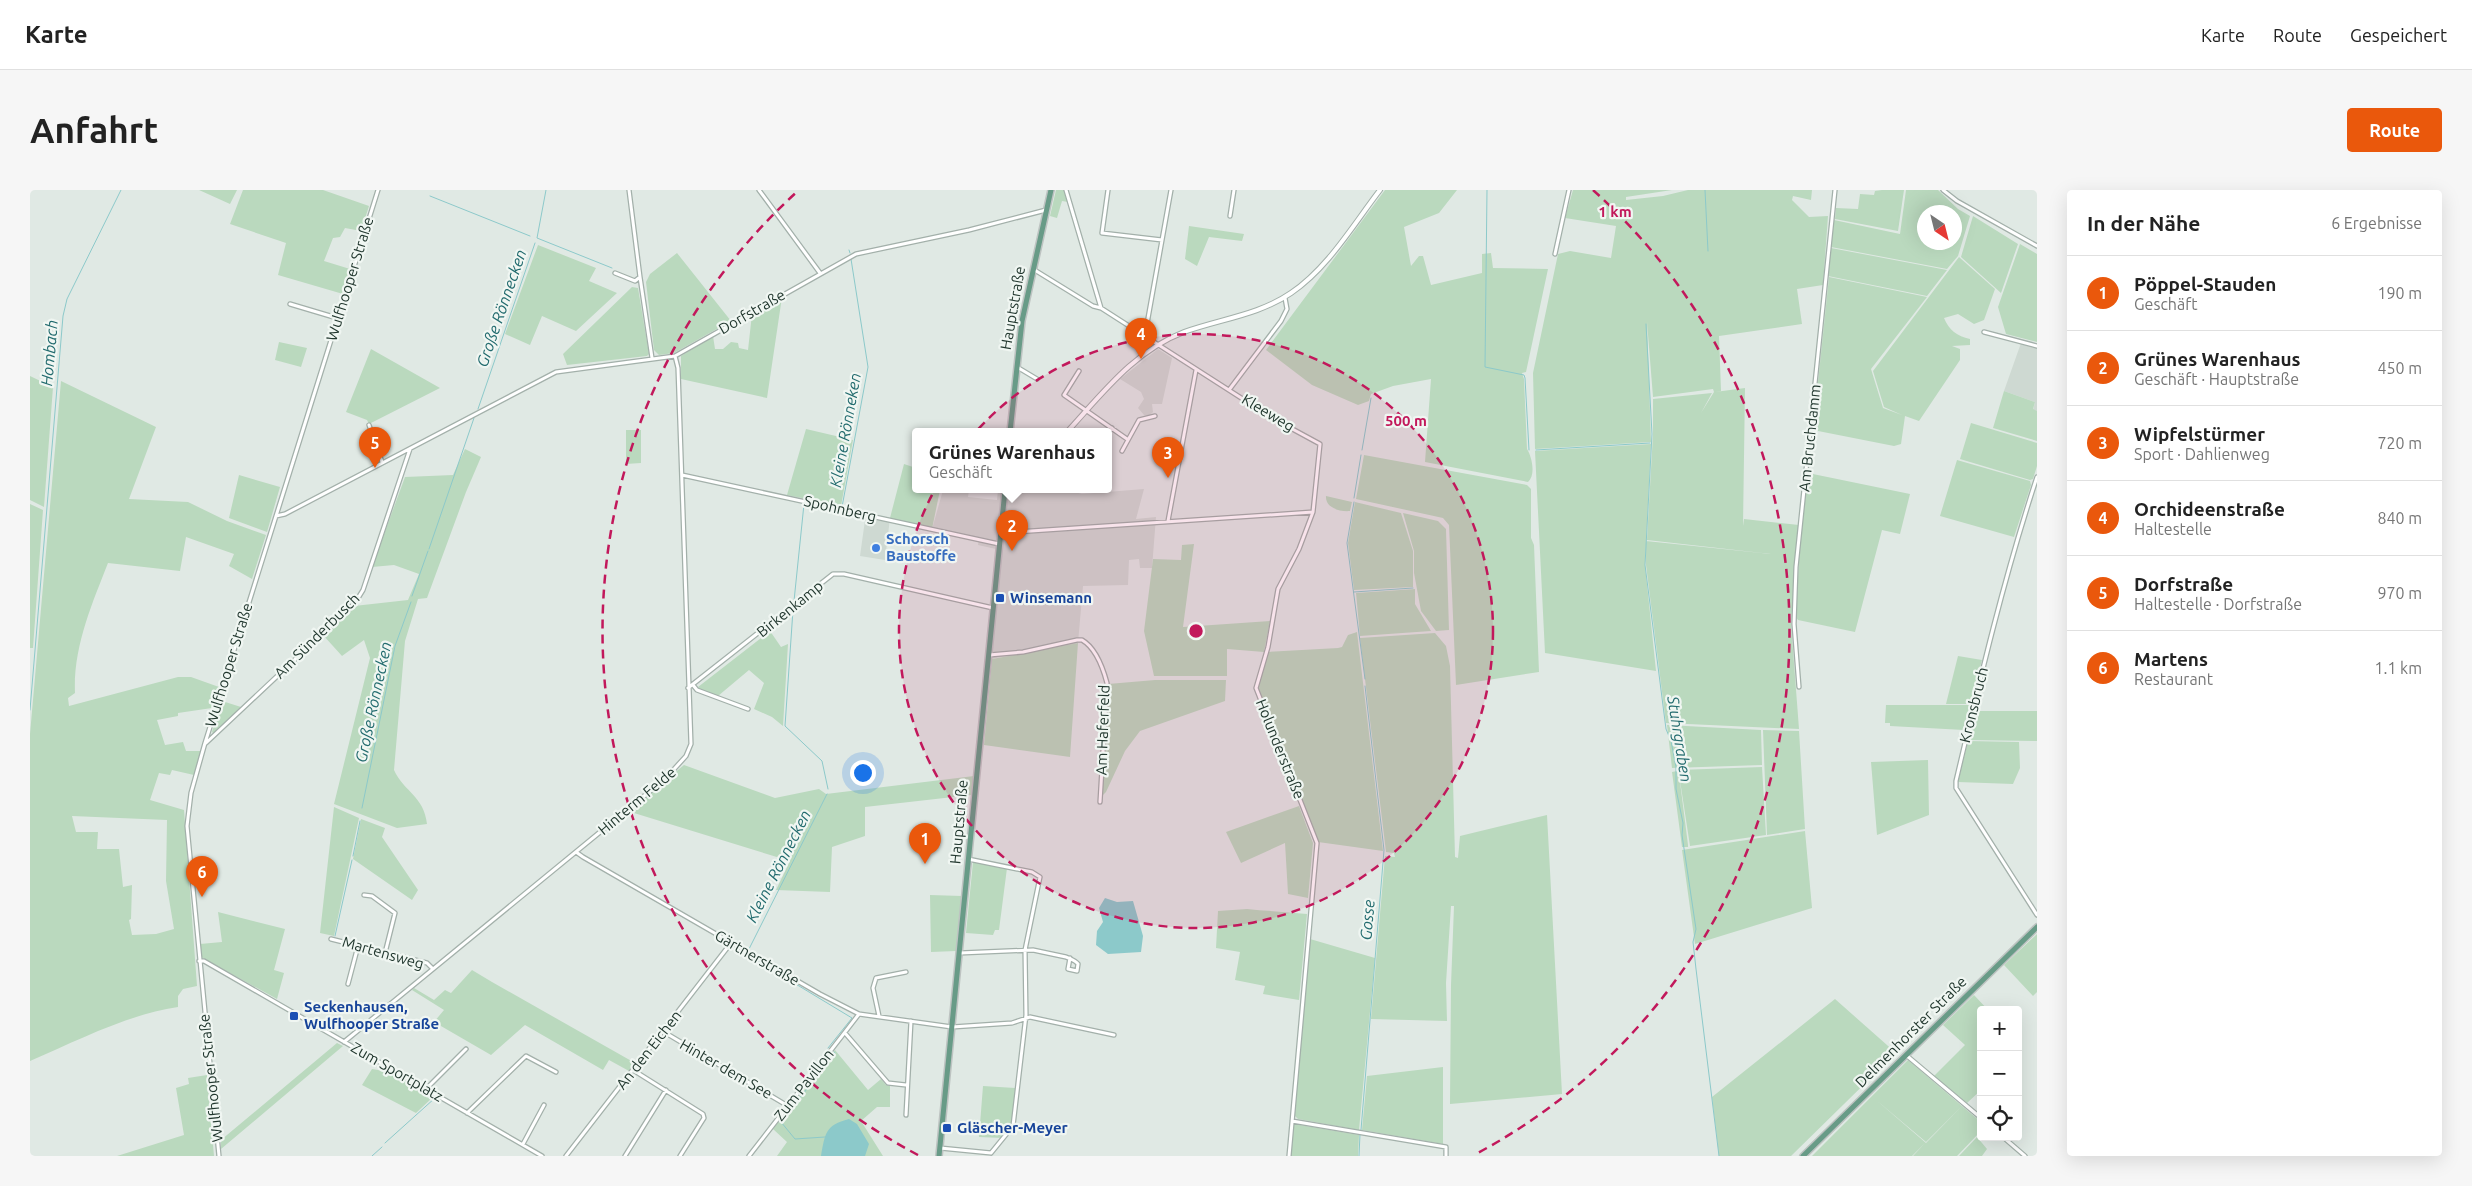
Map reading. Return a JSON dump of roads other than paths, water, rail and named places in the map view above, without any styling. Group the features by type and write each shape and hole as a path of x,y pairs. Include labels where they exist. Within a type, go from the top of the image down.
{"main road":[{"name":"Hauptstraße","path":"1010,428 1022,321 1050,190"},
{"name":"Hauptstraße","path":"939,1156 1005,493"},
{"name":"Delmenhorster Straße","path":"1803,1156 2037,927"}],"street":[{"name":"Wulfhooper Straße","path":"219,1156 188,851 188,808 205,743 378,190"},
{"path":"629,190 652,358"},
{"path":"759,190 820,273"},
{"path":"1066,190 1102,308"},
{"path":"1108,190 1102,233 1162,240"},
{"path":"1145,335 1171,190"},
{"path":"1230,216 1234,190"},
{"path":"1071,428 1132,364 1159,344 1184,332 1264,308 1284,298 1316,272 1380,190"},
{"path":"1554,254 1570,190"},
{"name":"Am Bruchdamm","path":"1799,687 1794,624 1796,567 1835,190"},
{"path":"1943,190 1957,201 2037,246"},
{"name":"Dorfstraße","path":"276,516 284,514 556,372 675,356 842,260 869,250 969,230 1046,210"},
{"name":"Kleeweg","path":"1032,269 1093,306 1102,308 1274,419 1320,444 1313,512"},
{"path":"615,273 635,281 640,276"},
{"path":"1229,390 1281,320 1287,309 1284,298"},
{"path":"290,304 337,318"},
{"path":"1984,332 2037,346"},
{"name":"Hinterm Felde","path":"344,1042 666,778 686,756 691,744 678,368 675,356"},
{"path":"1017,367 1037,379"},
{"path":"1168,521 1196,370"},
{"path":"1079,371 1064,395 1127,439"},
{"path":"1122,451 1127,439 1141,418 1155,416"},
{"path":"368,425 382,462"},
{"name":"Am Sünderbusch","path":"205,743 355,603 362,590 408,460 410,448"},
{"name":"Spohnberg","path":"682,475 999,544"},
{"name":"Kronsbruch","path":"2037,477 2022,522 1984,665 1956,781 1956,788 2037,915"},
{"path":"1000,533 1313,512"},
{"name":"Holunderstraße","path":"1289,1156 1317,843 1256,688 1268,647 1278,589 1299,549 1313,512"},
{"name":"Birkenkamp","path":"688,688 833,574 844,574 993,608"},
{"name":"Am Haferfeld","path":"989,655 1023,652 1078,640 1082,640 1090,647 1104,668 1107,683 1100,802"},
{"path":"694,685 696,690 748,708"},
{"name":"Gärtnerstraße","path":"576,852 583,858 731,943 859,1014 952,1026 1012,1023 1025,1018"},
{"path":"940,1148 992,1154 1013,1126 1025,1018 1025,950 1040,877 1032,872 968,859"},
{"path":"364,896 372,896 395,913 385,953"},
{"name":"Martensweg","path":"331,939 427,964 433,969"},
{"name":"An den Eichen","path":"566,1156 664,1032 731,943"},
{"path":"348,984 358,946"},
{"path":"959,953 1033,950 1070,958"},
{"name":"Zum Sportplatz","path":"199,961 204,961 542,1156"},
{"path":"879,1016 874,988 876,978 906,972"},
{"name":"Zum Pavillon","path":"749,1156 859,1014"},
{"path":"1025,1018 1090,1028 1114,1035"},
{"path":"906,1115 906,1085 911,1021"},
{"name":"Hinter dem See","path":"664,1032 788,1106"},
{"path":"845,1033 888,1083 906,1085"},
{"path":"426,1089 466,1049"},
{"path":"1906,1055 1977,1115"},
{"path":"467,1113 526,1056 556,1072"},
{"path":"633,1070 703,1114 704,1118 680,1156"},
{"path":"625,1156 666,1090"},
{"path":"522,1144 544,1106"},
{"path":"1292,1121 1446,1147 1446,1156"},
{"path":"2008,1141 2025,1156"}],"water":[{"path":"1105,898 1117,902 1133,901 1143,936 1141,952 1108,954 1096,945 1097,931 1103,922 1099,908"},
{"path":"849,1119 857,1124 869,1144 865,1156 821,1156 825,1136 831,1128 841,1121"}],"waterway":[{"name":"Hombach","path":"30,710 63,316 67,299 121,190"},
{"path":"546,190 537,238 612,268"},
{"path":"1487,190 1485,367 1524,375 1529,450"},
{"path":"1705,190 1708,251"},
{"path":"430,196 530,236"},
{"name":"Große Rönnecken","path":"478,409 535,243"},
{"name":"Kleine Rönneken","path":"804,499 842,507 868,367 851,259"},
{"name":"Stuhrgraben","path":"1646,324 1652,434 1645,565 1666,729 1671,741 1676,767 1676,789 1683,823 1682,835 1696,929 1693,942 1719,1156"},
{"name":"Gosse","path":"1362,450 1371,398"},
{"name":"Große Rönnecken","path":"429,549 474,418"},
{"path":"1536,450 1650,443"},
{"name":"Gosse","path":"1354,498 1361,455"},
{"name":"Gosse","path":"1354,502 1347,543 1365,679"},
{"name":"Kleine Rönneken","path":"794,601 804,504"},
{"name":"Große Rönnecken","path":"412,596 428,551"},
{"path":"1354,592 1413,588"},
{"name":"Große Rönnecken","path":"362,808 395,646 411,602"},
{"name":"Kleine Rönneken","path":"793,610 785,726 822,761 828,789"},
{"name":"Gosse","path":"1361,1130 1384,850 1365,686"},
{"name":"Kleine Rönnecken","path":"749,949 827,794"},
{"name":"Große Rönnecken","path":"353,856 360,821"},
{"name":"Große Rönnecken","path":"335,936 352,860"},
{"name":"Kleine Rönnecken","path":"746,954 852,1018 828,1048"},
{"name":"Kleine Rönnecken","path":"825,1137 795,1139 781,1122 834,1052"},
{"name":"Große Rönnecken","path":"385,1143 435,1098"},
{"name":"Gosse","path":"1359,1156 1360,1134"},
{"name":"Große Rönnecken","path":"372,1156 382,1147"}],"place":[{"name":"Orchideenstraße","path":"1141,359"},
{"name":"Dorfstraße","path":"375,468"},
{"name":"Wipfelstürmer","path":"1168,478"},
{"name":"Schorsch Baustoffe","path":"876,548"},
{"name":"Grünes Warenhaus","path":"1012,551"},
{"name":"Winsemann","path":"1000,598"},
{"name":"Pöppel-Stauden","path":"925,864"},
{"name":"Martens","path":"202,897"},
{"name":"Seckenhausen, Wulfhooper Straße","path":"294,1016"},
{"name":"Gläscher-Meyer","path":"947,1128"}]}
